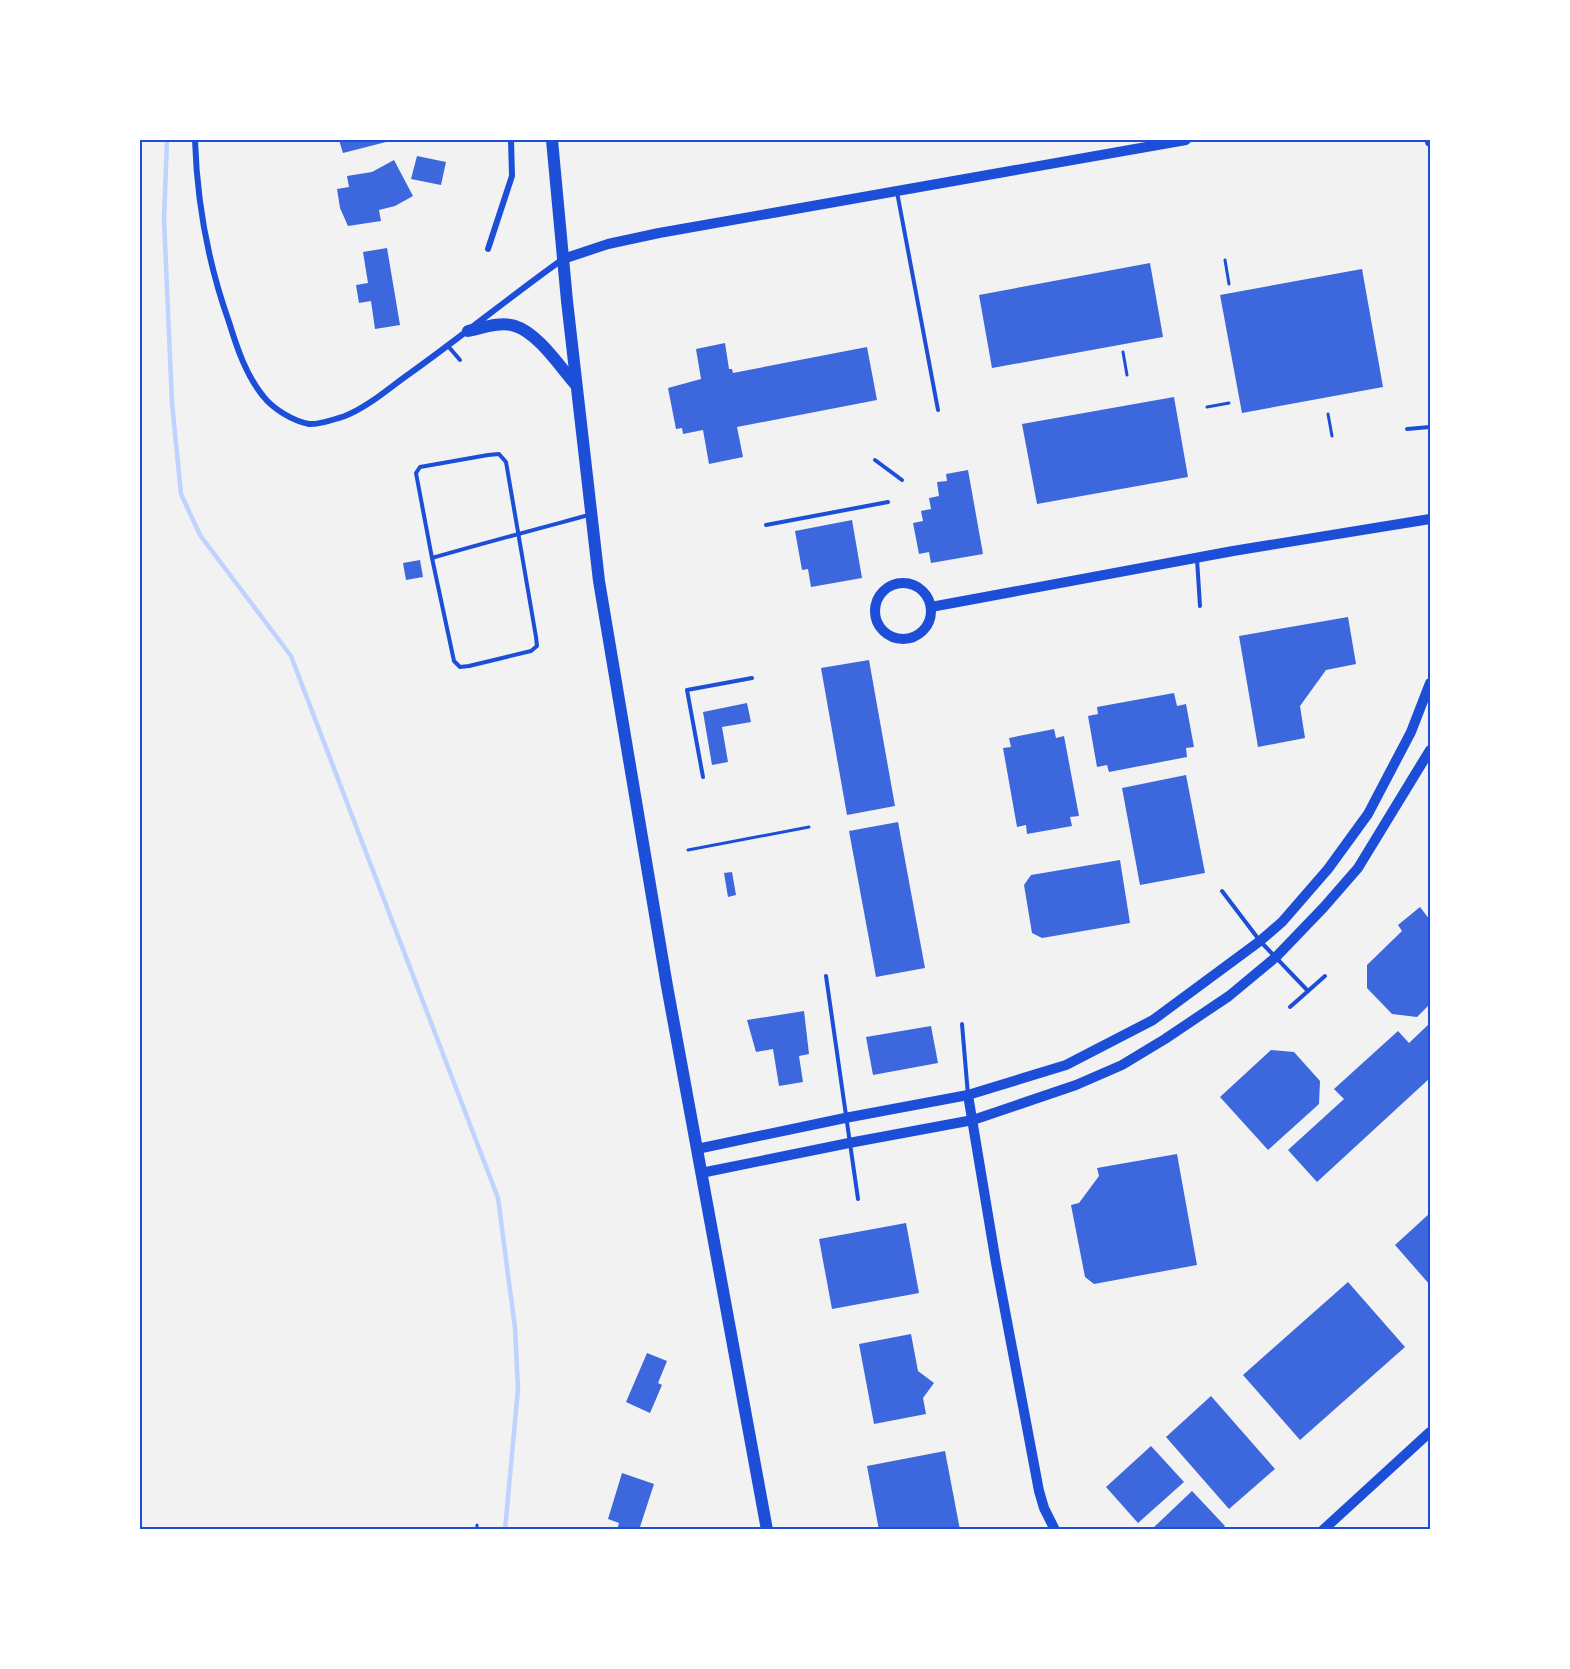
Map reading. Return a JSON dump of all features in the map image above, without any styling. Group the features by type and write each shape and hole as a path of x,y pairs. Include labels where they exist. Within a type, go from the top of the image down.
{"main road":[{"path":"552,140 598,580 640,835 767,1530"},
{"path":"468,331 497,325 515,325 533,336 576,385"}],"street":[{"path":"195,140 202,218 214,278 247,371 264,398 282,413 310,424 345,416 375,398 563,259 608,244 1186,140"},
{"path":"488,249 512,176 511,140"},
{"path":"931,608 1197,558 1431,519"},
{"path":"899,583 910,584 920,589 927,597 931,608 931,619 925,629 917,636 907,640 896,639 885,634 878,626 874,615 875,604 880,594 889,586 899,583"},
{"path":"697,1149 968,1095 1066,1065 1153,1020 1260,941 1281,922 1328,869 1368,814 1411,732 1431,683"},
{"path":"701,1173 973,1120 1076,1085 1122,1065 1229,996 1276,957 1358,868 1431,750"},
{"path":"968,1095 996,1263 1039,1491 1044,1508 1055,1530"},
{"path":"1323,1530 1430,1435"}],"lane":[{"path":"897,192 938,410"},
{"path":"448,346 460,360"},
{"path":"1407,429 1431,427"},
{"path":"488,454 499,454 506,462 537,646 531,651 460,667 454,661 432,558 416,473 420,468 488,454"},
{"path":"875,460 902,480"},
{"path":"766,525 888,502"},
{"path":"432,558 590,515"},
{"path":"1197,558 1200,606"},
{"path":"703,777 687,690 752,678"},
{"path":"1222,891 1260,941 1308,991"},
{"path":"826,976 858,1199"},
{"path":"1290,1007 1325,976"},
{"path":"962,1024 968,1095"}],"path":[{"path":"1225,260 1230,284"},
{"path":"1123,352 1127,375"},
{"path":"1207,407 1229,403"},
{"path":"1328,414 1332,436"},
{"path":"688,849 809,827"}],"building":[{"path":"339,140 385,140 386,142 343,153"},
{"path":"417,156 446,162 441,185 411,179"},
{"path":"394,160 413,196 395,206 379,210 381,221 348,226 340,208 337,189 349,187 347,176 372,172"},
{"path":"387,248 400,325 375,329 371,301 359,303 356,285 368,283 363,252"},
{"path":"1150,263 1163,337 992,368 979,295"},
{"path":"1362,269 1383,387 1242,413 1220,295"},
{"path":"725,343 729,369 732,369 733,373 867,347 877,400 737,427 743,457 709,464 703,430 683,434 682,428 676,429 668,388 701,379 696,349"},
{"path":"1174,397 1188,477 1037,504 1022,424"},
{"path":"968,470 983,554 931,563 929,552 919,554 913,523 923,521 921,511 931,509 929,498 939,496 937,482 947,481 946,474"},
{"path":"852,520 862,578 811,587 808,569 802,570 795,531"},
{"path":"420,560 423,577 406,580 403,563"},
{"path":"1348,617 1356,664 1326,670 1300,706 1305,738 1258,747 1239,636"},
{"path":"869,660 895,806 847,815 821,668"},
{"path":"1174,693 1177,706 1186,704 1194,747 1186,748 1187,757 1109,772 1107,765 1097,767 1088,716 1098,714 1097,707"},
{"path":"747,703 751,722 722,727 728,762 712,765 703,712"},
{"path":"1054,729 1056,738 1064,736 1079,816 1070,817 1072,826 1027,834 1026,825 1017,827 1003,748 1011,747 1009,738"},
{"path":"1186,775 1205,873 1140,885 1122,788"},
{"path":"898,822 925,968 876,977 849,831"},
{"path":"1120,860 1130,923 1042,938 1032,933 1024,885 1031,875"},
{"path":"732,872 736,895 728,897 724,873"},
{"path":"1420,907 1430,920 1430,1004 1417,1017 1392,1014 1367,988 1367,965 1402,931 1398,925"},
{"path":"804,1011 809,1054 799,1056 803,1082 779,1086 773,1049 756,1052 747,1020"},
{"path":"1430,1023 1430,1078 1317,1182 1288,1150 1344,1099 1334,1089 1398,1031 1409,1043"},
{"path":"931,1026 938,1063 873,1075 866,1037"},
{"path":"1271,1050 1294,1052 1320,1081 1319,1104 1268,1150 1220,1097"},
{"path":"1177,1154 1197,1265 1094,1284 1085,1277 1071,1205 1079,1203 1099,1176 1097,1168"},
{"path":"1430,1213 1430,1285 1395,1245"},
{"path":"906,1223 919,1293 832,1309 819,1239"},
{"path":"1348,1282 1405,1347 1300,1440 1243,1375"},
{"path":"911,1334 918,1371 934,1383 923,1398 926,1414 874,1424 859,1344"},
{"path":"647,1353 667,1361 658,1383 662,1385 650,1413 626,1402"},
{"path":"1211,1396 1275,1469 1229,1509 1166,1437"},
{"path":"1151,1446 1184,1482 1138,1523 1106,1487"},
{"path":"945,1451 960,1530 879,1530 867,1466"},
{"path":"622,1473 654,1484 639,1530 617,1530 619,1523 608,1519"},
{"path":"1192,1491 1225,1526 1221,1530 1151,1530"}],"waterway":[{"path":"167,140 164,219 172,403 181,494 200,535 291,656 498,1198 515,1328 518,1389 505,1530"}]}
